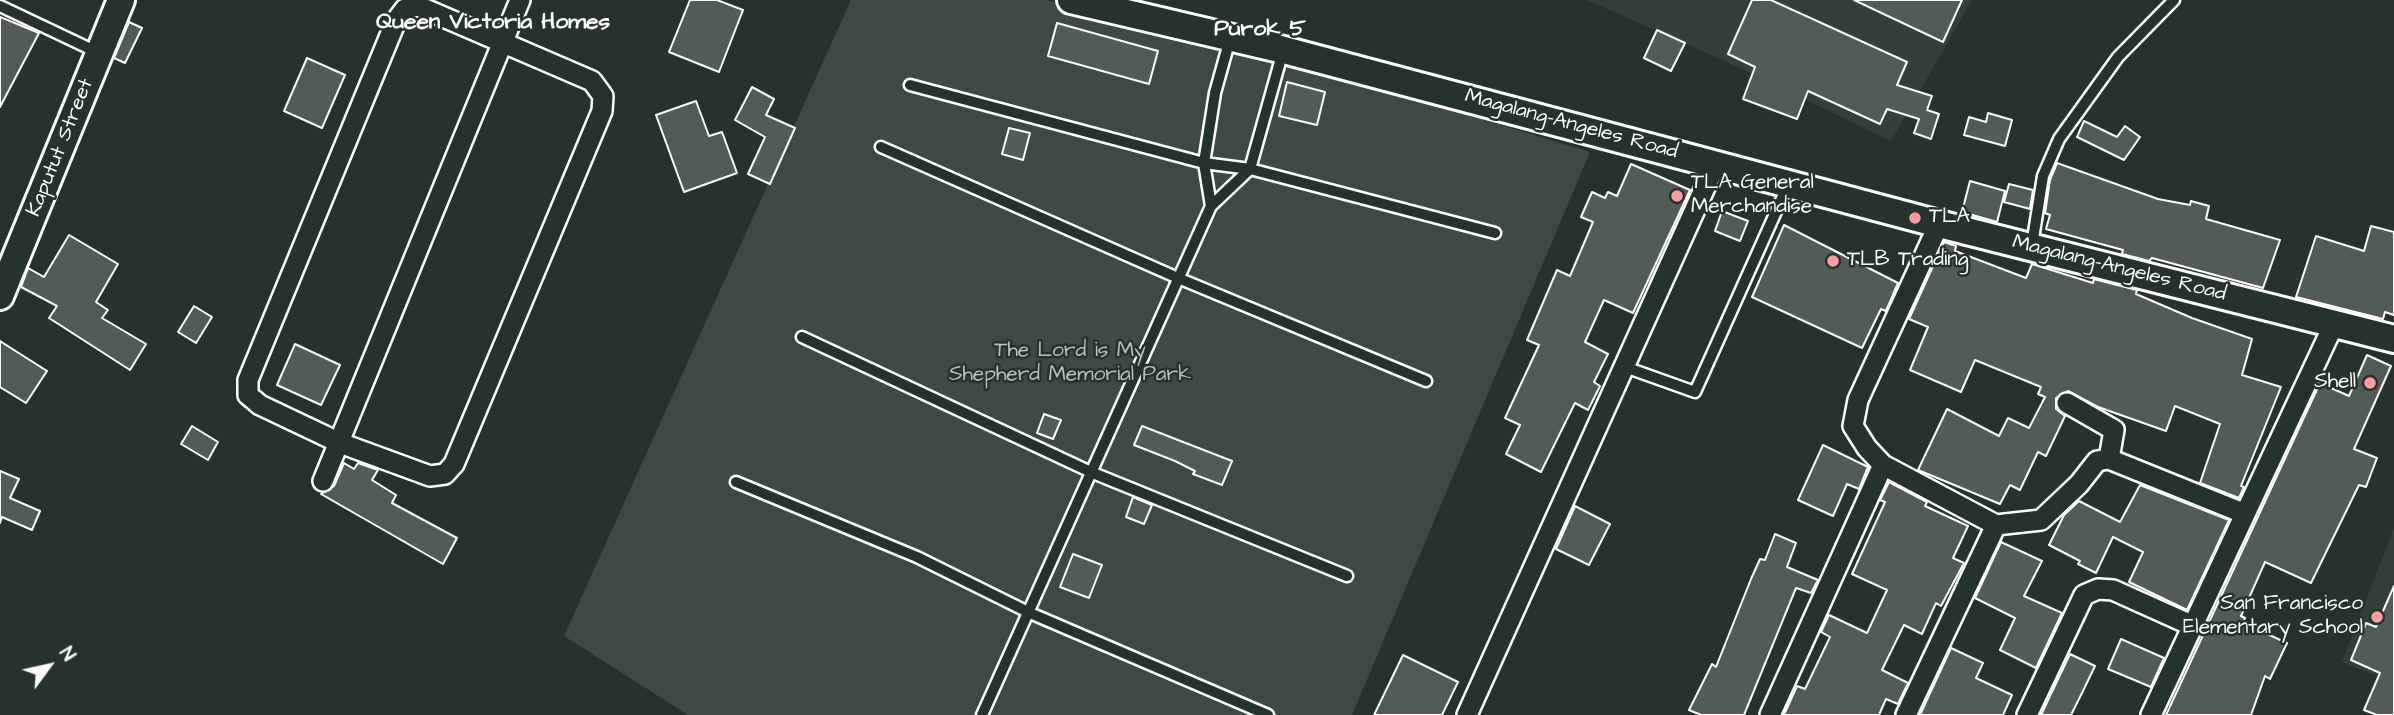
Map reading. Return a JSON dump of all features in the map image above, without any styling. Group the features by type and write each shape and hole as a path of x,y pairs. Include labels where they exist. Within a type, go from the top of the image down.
{"main road":[{"name":"Kaputut Street","path":"0,296 121,0"},
{"name":"Magalang-Angeles Road","path":"1071,0 1284,50 1939,224 2032,245 2394,340"}],"street":[{"path":"323,481 520,0"},
{"path":"418,6 592,81 603,96 601,111 454,464 445,474 430,476 340,443 260,405 248,395 248,380 396,20 405,9 418,6"},
{"path":"1467,715 1716,163"},
{"path":"1939,224 1858,400 1853,426 1882,465 1996,525 2041,520 2079,484 2097,461 2109,459 2243,513"},
{"path":"2151,715 2243,513 2334,324"},
{"path":"2067,403 2114,430 2109,459"},
{"path":"1770,715 1882,465"},
{"path":"1906,715 1996,525"},
{"path":"2027,715 2084,595 2098,589 2113,590 2191,625"}],"lane":[{"path":"2032,245 2043,176 2059,139 2119,57 2174,0"},
{"path":"0,6 100,53"},
{"path":"1211,206 1204,163 1215,93 1230,39"},
{"path":"982,715 1211,206 1250,169 1284,50"},
{"path":"910,85 1204,163 1250,169 1495,233"},
{"path":"881,147 1178,278 1426,381"},
{"path":"1625,367 1695,392 1789,183"},
{"path":"802,338 1093,473 1347,576"},
{"path":"736,482 917,557 1030,613 1268,715"}],"shaded area":[{"path":"1587,0 1972,0 1891,141 1729,63"},
{"name":"San Francisco Elementary School","path":"2394,528 2394,683 2342,662"}],"green space":[{"name":"The Lord is My Shepherd Memorial Park","path":"851,0 1045,0 1218,39 1590,152 1352,715 688,715 564,636"}],"building":[{"path":"690,0 717,0 743,10 719,72 669,52"},
{"path":"1752,0 1771,0 1907,62 1897,85 1932,96 1927,110 1939,114 1931,139 1914,133 1919,119 1887,109 1880,124 1808,91 1797,119 1743,99 1755,67 1728,54"},
{"path":"1854,0 1962,0 1943,42"},
{"path":"0,17 39,33 0,107"},
{"path":"129,22 142,28 125,63 114,58"},
{"path":"1057,23 1158,51 1149,84 1048,56"},
{"path":"1657,30 1685,43 1671,71 1644,58"},
{"path":"307,58 345,75 322,128 284,111"},
{"path":"1287,82 1325,92 1317,125 1279,116"},
{"path":"752,87 774,99 766,115 795,128 770,184 748,174 765,137 735,120"},
{"path":"696,101 709,136 722,132 737,173 684,192 656,115"},
{"path":"1988,113 2012,120 2005,146 1964,135 1969,117 1986,122"},
{"path":"2084,121 2117,137 2125,126 2140,137 2124,160 2077,137"},
{"path":"1009,128 1030,133 1023,160 1002,154"},
{"path":"2057,163 2158,199 2190,205 2191,201 2209,206 2206,219 2280,240 2263,288 2152,258 2149,261 2122,254 2123,250 2046,229 2050,215 2045,213 2050,180"},
{"path":"1631,164 1690,190 1633,313 1604,300 1585,342 1608,354 1594,382 1600,386 1588,410 1575,403 1541,472 1506,454 1520,425 1505,418 1539,345 1527,340 1557,270 1570,276 1593,222 1581,217 1592,192 1605,198 1608,192 1617,196"},
{"path":"1970,181 2005,191 1997,222 1962,212"},
{"path":"2009,184 2033,190 2030,209 2004,202"},
{"path":"1722,211 1748,221 1740,241 1715,231"},
{"path":"1784,225 1898,283 1886,311 1881,309 1862,348 1752,297"},
{"path":"2371,226 2394,232 2394,315 2385,312 2383,319 2296,297 2316,236 2364,251"},
{"path":"69,235 118,264 96,302 108,310 102,318 146,344 130,370 49,318 57,306 21,287 28,268 44,277"},
{"path":"1944,242 1956,246 1955,251 2026,278 2032,264 2093,283 2094,279 2137,290 2136,294 2192,318 2252,339 2242,375 2281,387 2241,486 2244,487 2239,498 2200,483 2220,424 2175,406 2166,431 2098,407 2068,391 2056,398 2056,409 2065,416 2046,456 2038,452 2020,490 2010,485 2000,504 1918,470 1947,409 1999,436 2008,418 2029,428 2045,397 2038,394 2041,387 1975,360 1961,392 1910,370 1928,327 1909,319"},
{"path":"194,306 212,317 196,343 178,332"},
{"path":"0,341 47,371 26,403 0,387"},
{"path":"295,344 340,365 321,405 277,385"},
{"path":"2367,355 2391,366 2354,449 2377,458 2366,487 2359,485 2311,583 2265,562 2241,616 2245,618 2243,623 2287,643 2270,679 2265,676 2251,715 2166,715 2320,383 2349,396"},
{"path":"1044,414 1061,420 1053,439 1037,433"},
{"path":"192,426 218,442 208,460 181,444"},
{"path":"1142,426 1232,461 1222,485 1193,474 1195,471 1175,461 1134,445"},
{"path":"1823,445 1868,467 1859,489 1847,484 1833,516 1798,500"},
{"path":"344,463 354,469 358,463 378,470 372,480 396,495 392,503 457,538 443,564 321,494 334,486"},
{"path":"0,471 19,479 10,498 40,511 32,530 2,517 0,523"},
{"path":"1889,482 1927,502 1925,506 1968,526 1953,558 1964,563 1941,606 1936,603 1922,634 1904,625 1882,670 1908,683 1898,704 1886,699 1879,715 1784,715 1797,686 1805,689 1830,637 1821,632 1829,615 1867,633 1887,590 1852,574 1885,502 1880,500"},
{"path":"2140,485 2229,520 2187,610 2129,582 2143,552 2113,537 2096,573 2078,564 2080,561 2049,545 2064,515 2079,501 2120,522"},
{"path":"1133,497 1152,505 1144,524 1126,517"},
{"path":"1575,506 1610,524 1589,565 1556,549"},
{"path":"1775,534 1796,543 1787,567 1818,580 1811,593 1796,588 1744,715 1701,715 1689,710 1712,664 1716,667 1751,579 1760,559 1765,560"},
{"path":"2001,542 2042,561 2024,596 2062,613 2036,668 2000,650 2015,618 1975,598"},
{"path":"1073,554 1102,565 1089,598 1060,587"},
{"path":"2394,586 2394,715 2377,715 2364,710 2380,673 2351,660 2366,623 2376,627"},
{"path":"2121,639 2164,658 2151,687 2108,669"},
{"path":"1951,648 1983,663 1976,678 2012,695 2003,715 1920,715"},
{"path":"2070,654 2095,666 2071,715 2041,715"},
{"path":"1403,655 1458,682 1442,715 1374,715"}],"place":[{"name":"TLA General Merchandise","path":"1677,196"},
{"name":"TLA","path":"1915,218"},
{"name":"TLB Trading","path":"1833,261"},
{"name":"Shell","path":"2370,383"},
{"name":"San Francisco Elementary School","path":"2377,617"}],"district":[{"name":"Queen Victoria Homes","path":"493,23"},
{"name":"Purok 5","path":"1260,30"}]}
